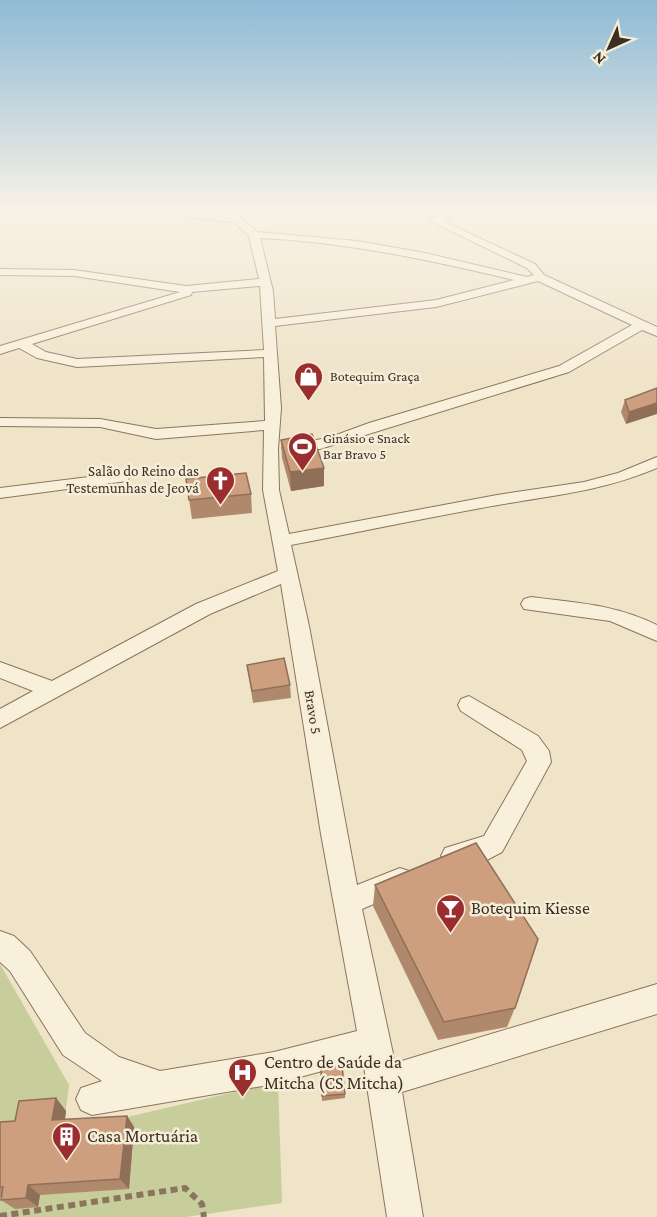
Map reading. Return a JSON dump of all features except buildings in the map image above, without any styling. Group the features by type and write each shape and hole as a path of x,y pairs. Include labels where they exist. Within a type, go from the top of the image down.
{"street":[{"name":"Bravo 5","path":"262,269 272,353 274,425 270,449 271,490 289,574 347,902 384,1082 405,1217"},
{"path":"485,269 534,279 657,332"},
{"path":"269,323 416,307 534,279 539,273 534,269"},
{"path":"0,272 74,273 198,290"},
{"path":"0,351 198,290 265,282"},
{"path":"270,449 315,446 564,369 641,325"},
{"path":"23,345 56,359 96,363 272,353"},
{"path":"0,422 100,423 156,434 274,425"},
{"path":"282,541 497,500 585,487 624,476 657,462"},
{"path":"0,494 121,478"},
{"path":"0,719 203,609 289,574"},
{"path":"531,604 610,614 625,618 657,634"},
{"path":"0,670 53,690"},
{"path":"347,902 456,855 484,849 493,844 539,762 537,751 530,743 469,705"},
{"path":"0,945 4,945 20,961 74,1044 110,1069 159,1087"},
{"path":"384,1082 657,999"},
{"path":"92,1099 274,1068 374,1042"}],"path":[{"path":"0,1216 185,1188 202,1203 204,1217"}],"green space":[{"name":"Centro de Saúde da Mitcha (CS Mitcha)","path":"0,964 69,1085 63,1132 278,1082 282,1203 186,1217 0,1217"}],"place":[{"name":"Botequim Graça","path":"309,402"},
{"name":"Ginásio e Snack Bar Bravo 5","path":"302,472"},
{"name":"Salão do Reino das Testemunhas de Jeová","path":"220,506"},
{"name":"Botequim Kiesse","path":"450,934"},
{"name":"Centro de Saúde da Mitcha (CS Mitcha)","path":"243,1098"},
{"name":"Casa Mortuária","path":"66,1162"}]}
